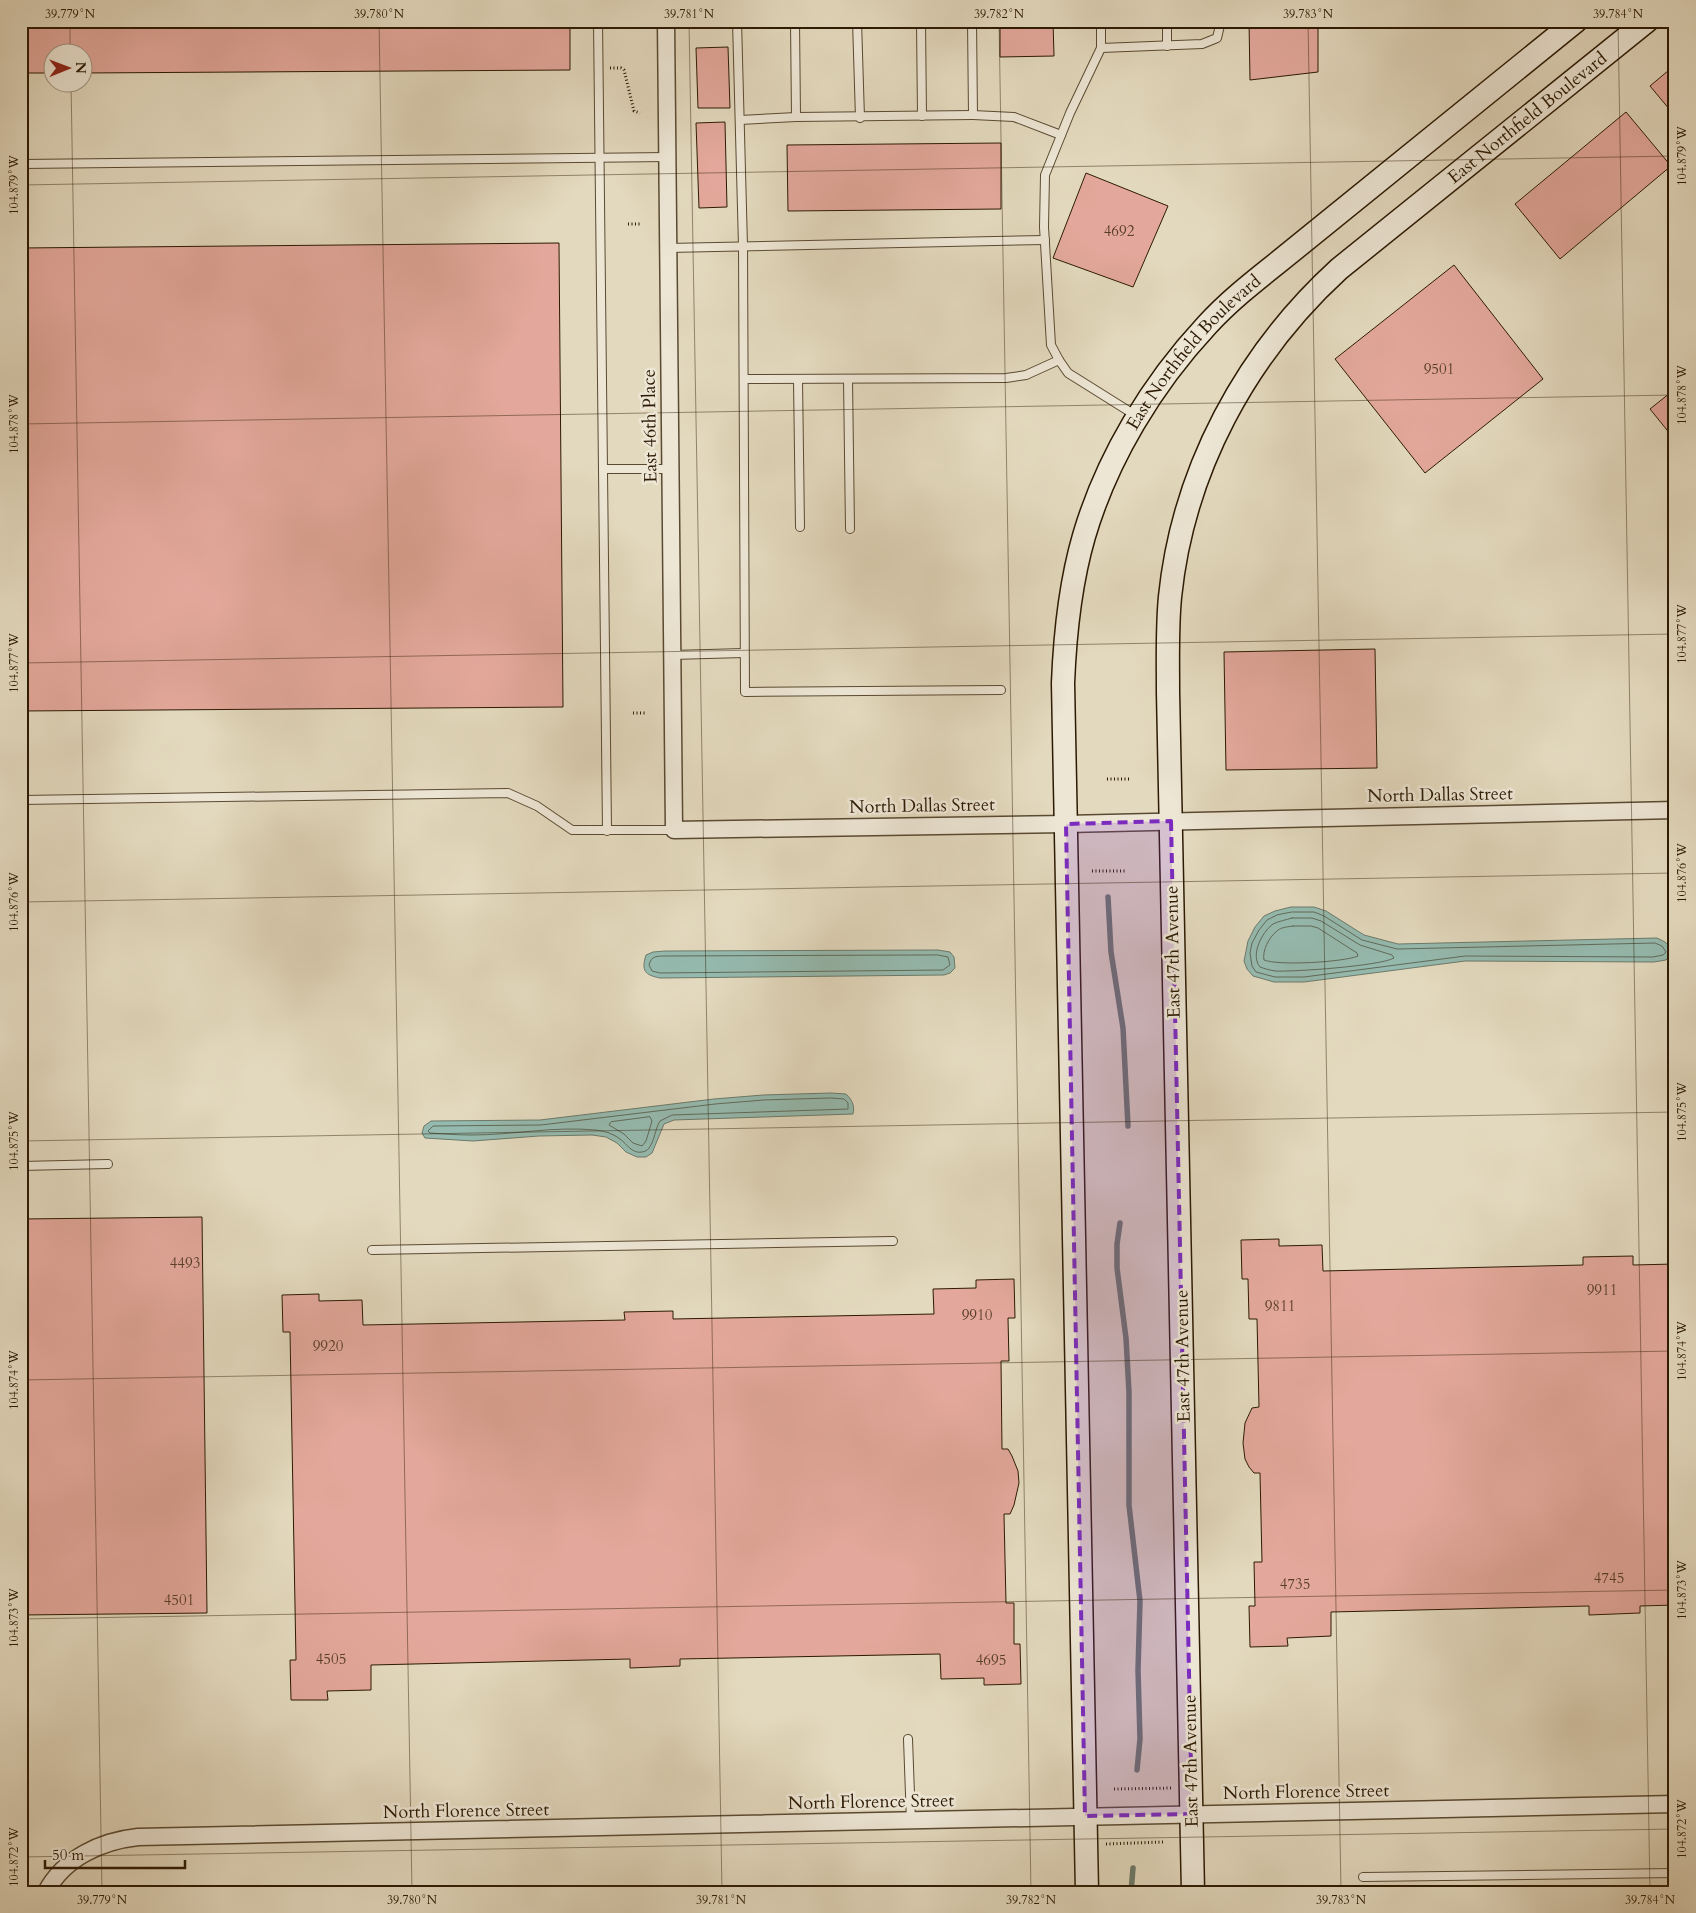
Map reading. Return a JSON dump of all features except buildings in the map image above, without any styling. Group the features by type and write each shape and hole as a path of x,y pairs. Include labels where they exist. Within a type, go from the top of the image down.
{"main road":[{"name":"East Northfield Boulevard","path":"1066,824 1063,682 1073,586 1084,536 1109,469 1162,379 1207,325 1232,300 1576,21"},
{"name":"East Northfield Boulevard","path":"1171,821 1168,631 1175,564 1183,526 1199,475 1221,422 1242,384 1288,320 1339,268 1647,21"},
{"name":"East 47th Avenue","path":"1171,821 1193,1892"},
{"path":"1066,824 1086,1892"}],"street":[{"name":"East 46th Place","path":"666,21 674,830"},
{"name":"North Dallas Street","path":"674,830 1066,824 1675,810"},
{"name":"North Florence Street","path":"46,1892 60,1871 94,1848 122,1839 138,1837 911,1822 1085,1816 1675,1804"}],"lane":[{"path":"598,21 607,831"},
{"path":"737,21 743,246 745,692 1001,690"},
{"path":"794,21 796,118"},
{"path":"857,21 860,118"},
{"path":"921,21 922,116"},
{"path":"972,21 973,115"},
{"path":"1100,21 1101,48 1045,175 1045,240 1051,345 1068,373 1138,417"},
{"path":"1167,21 1167,46"},
{"path":"1101,48 1202,44 1217,38 1221,21"},
{"path":"740,120 973,115 1014,118 1061,135"},
{"path":"21,164 668,158"},
{"path":"668,248 1045,240"},
{"path":"744,379 1006,378 1026,375 1059,360"},
{"path":"798,379 800,527"},
{"path":"848,379 850,529"},
{"path":"603,469 670,469"},
{"path":"672,655 744,653"},
{"path":"21,800 508,793 537,806 572,830 674,830"},
{"path":"21,1166 108,1164"},
{"path":"372,1250 893,1241"},
{"path":"908,1739 911,1822"},
{"path":"1363,1878 1675,1873"}],"path":[{"path":"610,68 621,68 624,70 634,112 640,113"},
{"path":"628,224 641,224"},
{"path":"633,713 646,713"},
{"path":"1107,779 1130,779"},
{"path":"1092,871 1127,871"},
{"path":"1114,1789 1173,1788"},
{"path":"1105,1844 1163,1842"}],"highlighted area":[{"path":"1171,821 1192,1814 1085,1816 1066,824"}],"water":[{"path":"1291,907 1314,907 1326,911 1364,935 1398,944 1657,938 1665,942 1672,949 1671,954 1666,960 1654,962 1465,961 1304,982 1274,982 1253,976 1247,969 1244,961 1248,941 1255,927 1264,916"},
{"path":"938,950 950,952 954,957 955,968 950,973 944,975 660,978 648,974 644,969 646,955 665,951"},
{"path":"831,1093 846,1094 854,1108 853,1114 674,1120 664,1124 652,1153 646,1157 637,1157 626,1152 617,1143 606,1137 592,1135 539,1136 473,1141 425,1138 422,1133 424,1126 431,1121 540,1120 714,1099"}],"waterway":[{"path":"1108,897 1111,952 1123,1028 1128,1126"},
{"path":"1120,1223 1117,1244 1117,1268 1126,1338 1129,1392 1129,1505 1140,1601 1138,1670 1140,1739 1137,1770"},
{"path":"1131,1892 1133,1868"}]}
